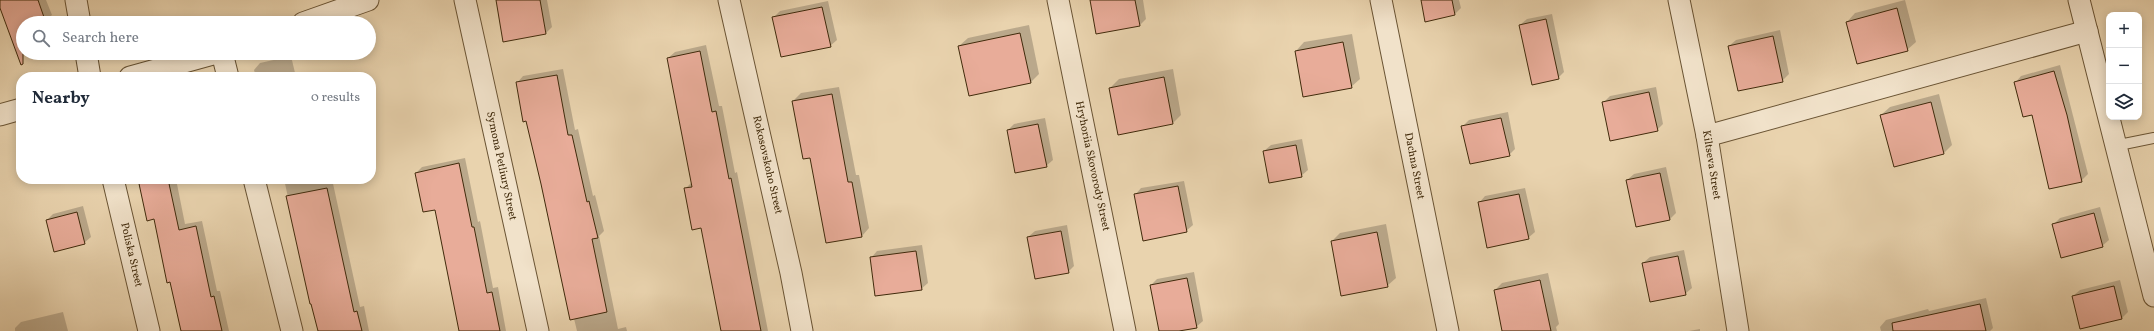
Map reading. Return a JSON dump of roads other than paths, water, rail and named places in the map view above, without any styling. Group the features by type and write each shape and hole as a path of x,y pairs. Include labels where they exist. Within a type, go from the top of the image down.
{"street":[{"path":"76,0 79,16"},
{"path":"323,16 368,0"},
{"name":"Symona Petliury Street","path":"465,0 538,331"},
{"name":"Rokosovskoho Street","path":"729,0 791,273 802,331"},
{"name":"Hryhoriia Skovorody Street","path":"1058,0 1125,331"},
{"name":"Dachna Street","path":"1381,0 1448,331"},
{"name":"Kiltseva Street","path":"1678,0 1707,136 1738,331"},
{"path":"2079,0 2114,146 2154,296"},
{"path":"1707,136 2087,31"},
{"path":"87,60 89,72"},
{"path":"148,72 192,60"},
{"path":"224,60 227,72"},
{"path":"0,115 16,110"},
{"name":"Poliska Street","path":"114,184 149,331"},
{"path":"255,184 292,331"}],"lane":[{"path":"2114,146 2154,138"}]}
